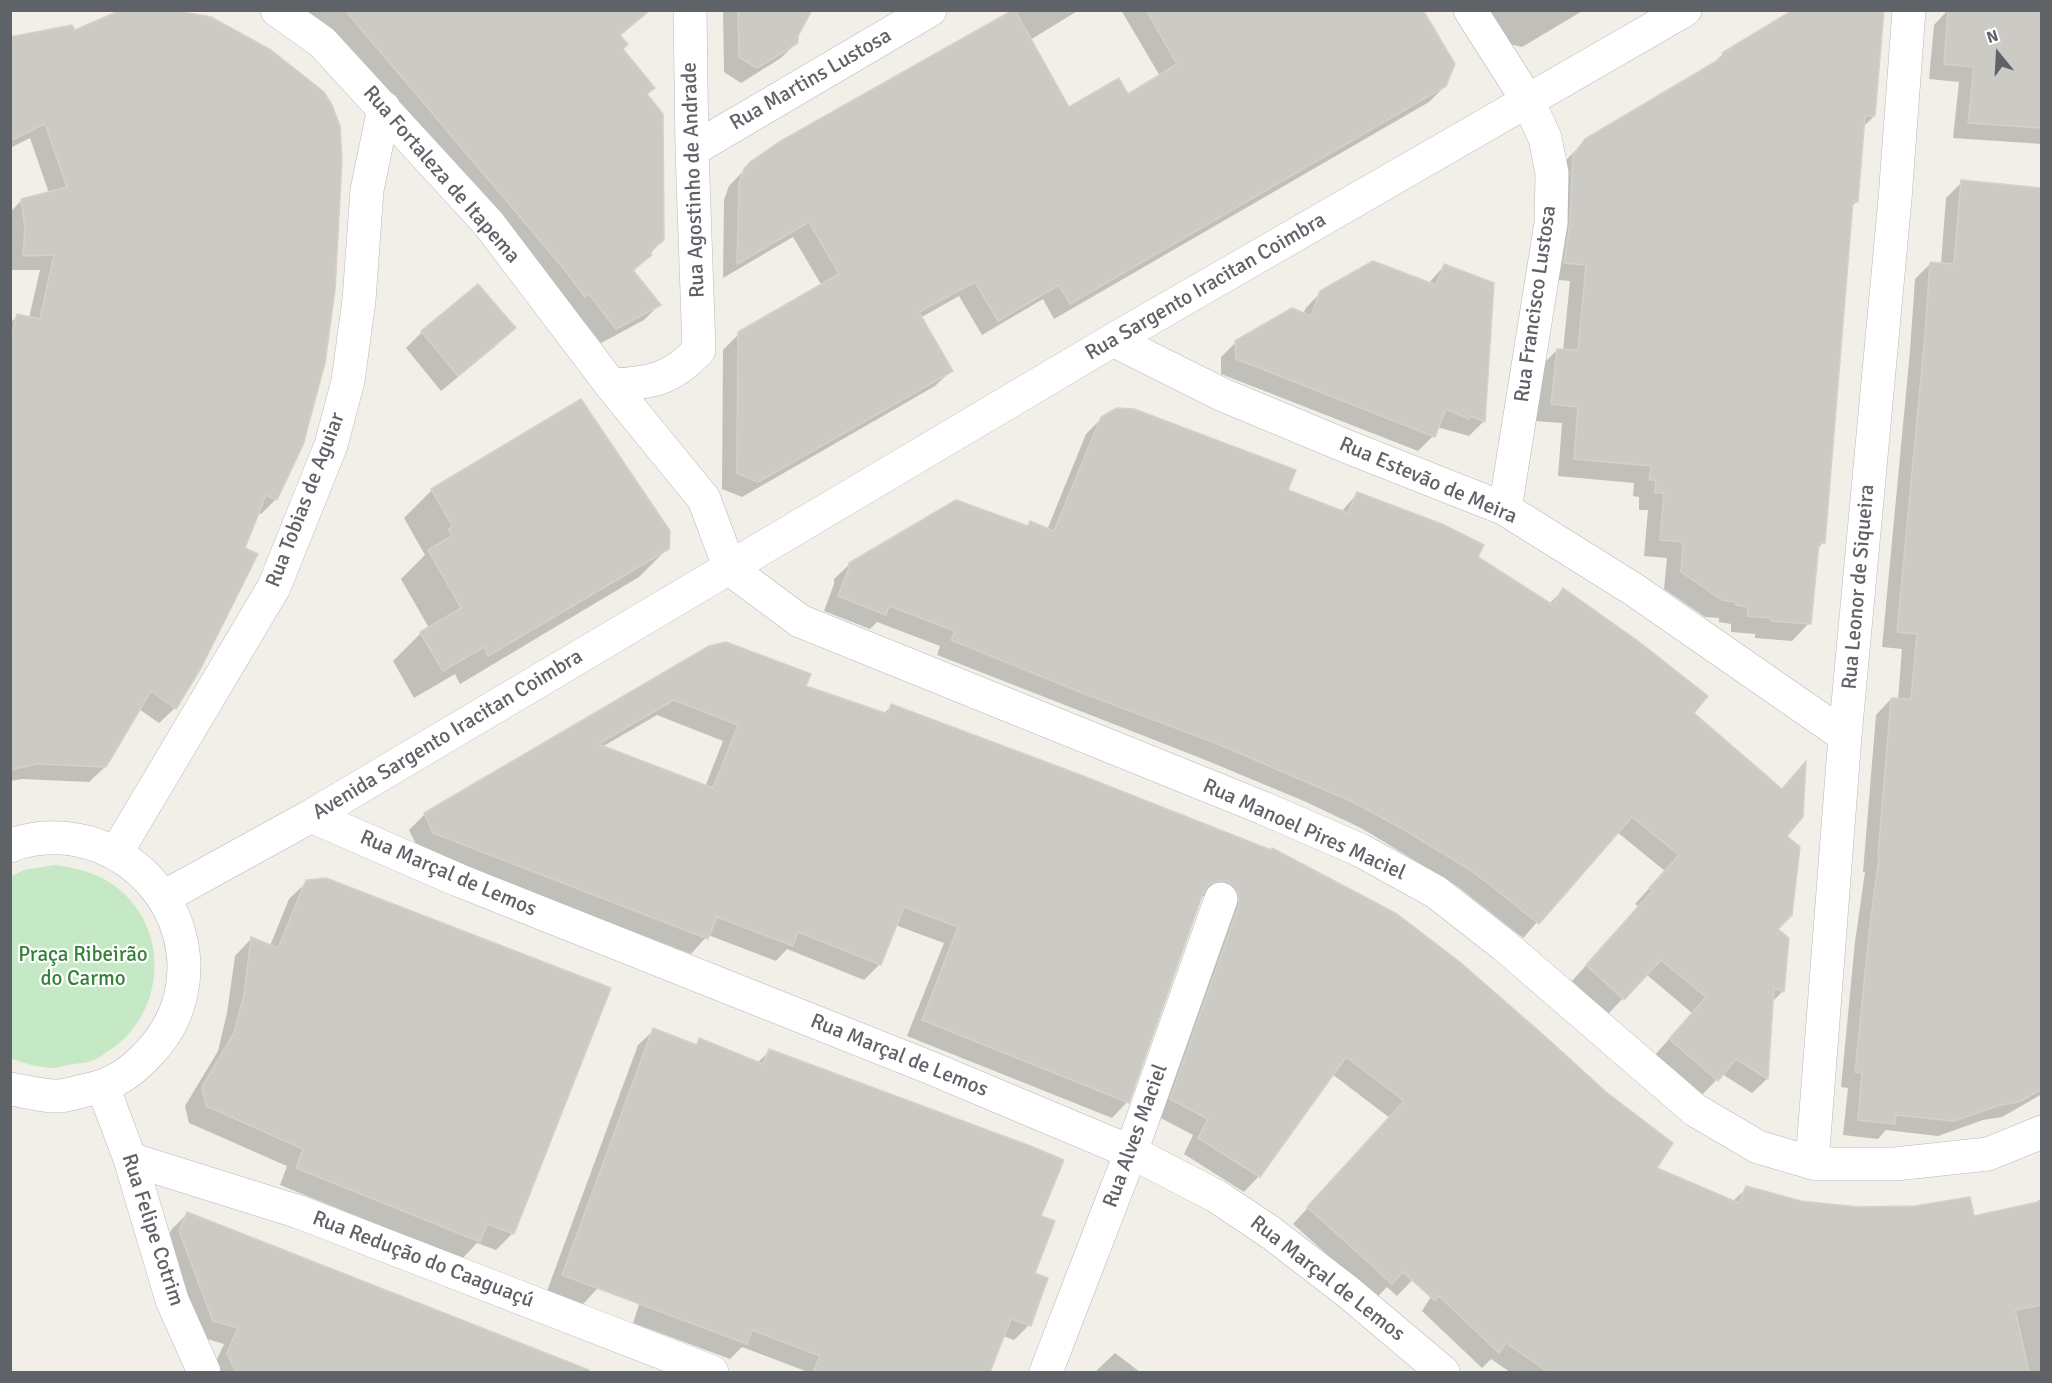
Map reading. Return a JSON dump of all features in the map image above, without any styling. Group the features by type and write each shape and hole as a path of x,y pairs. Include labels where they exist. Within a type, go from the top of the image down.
{"street":[{"name":"Rua Fortaleza de Itapema","path":"276,10 322,42 489,224 611,385 704,499 730,569"},
{"name":"Rua Agostinho de Andrade","path":"611,385 644,383 669,375 699,350 690,10"},
{"name":"Rua Martins Lustosa","path":"692,150 930,10"},
{"name":"Rua Francisco Lustosa","path":"1470,10 1528,101 1545,138 1552,173 1551,223 1505,509"},
{"name":"Rua Sargento Iracitan Coimbra","path":"730,569 1113,340 1685,10"},
{"name":"Rua Leonor de Siqueira","path":"1812,1163 1845,736 1895,200 1909,10"},
{"name":"Rua Tobias de Aguiar","path":"116,853 274,587 331,445 348,381 358,300 367,190 384,108"},
{"name":"Rua Estevão de Meira","path":"1113,340 1223,395 1505,509 1632,589 1845,736"},
{"name":"Avenida Sargento Iracitan Coimbra","path":"164,897 310,816 730,569"},
{"name":"Rua Manoel Pires Maciel","path":"730,569 800,621 1263,808 1369,856 1436,892 1695,1110 1758,1148 1812,1163 1894,1164 1988,1154 2042,1132"},
{"name":"Rua Marçal de Lemos","path":"310,816 458,880 932,1068 1131,1152 1216,1196 1270,1232 1348,1292 1443,1372"},
{"path":"10,846 20,842 52,837 86,841 116,853 143,872 164,897 180,932 185,969 178,1006 161,1040 136,1068 103,1087 57,1096 10,1089"},
{"name":"Rua Alves Maciel","path":"1046,1372 1131,1152 1221,899"},
{"name":"Rua Felipe Cotrim","path":"103,1087 130,1159 172,1300 204,1372"},
{"name":"Rua Redução do Caaguaçú","path":"130,1159 299,1212 712,1372"}],"green space":[{"name":"Praça Ribeirão do Carmo","path":"54,865 89,873 106,880 121,891 137,909 148,930 154,952 154,975 149,998 140,1019 126,1037 95,1060 51,1068 11,1058 10,877 24,870"}],"building":[{"path":"121,10 172,10 211,17 271,50 324,92 332,105 340,126 342,160 335,290 325,363 303,445 277,500 266,495 245,548 258,554 201,668 176,709 151,691 106,767 38,764 10,770 10,342 17,314 40,319 54,255 23,256 25,228 21,199 67,187 45,124 10,141 10,37 72,25 75,30"},
{"path":"345,10 650,10 620,35 628,44 623,49 655,88 647,94 663,114 664,240 649,252 652,255 633,270 661,305 616,329 589,294 585,297 564,269"},
{"path":"738,10 812,10 798,36 798,43 757,68 739,57"},
{"path":"1013,10 1069,107 1119,78 1128,94 1177,64 1146,10 1423,10 1455,64 1446,86 1070,304 1059,285 998,321 975,282 919,312 953,371 758,482 737,473 738,332 839,274 809,222 737,264 739,184 744,169 750,162 779,142"},
{"path":"1793,10 1884,10 1875,116 1865,116 1858,202 1853,201 1825,543 1819,543 1811,624 1771,621 1771,618 1747,616 1748,607 1722,600 1681,572 1683,542 1660,540 1664,493 1655,493 1656,480 1649,480 1651,466 1574,459 1578,407 1551,404 1557,349 1578,350 1586,265 1564,263 1570,223 1573,155 1585,139 1725,56 1722,53"},
{"path":"1948,10 2042,10 2042,128 1968,123 1974,67 1944,64"},
{"path":"1961,180 2042,188 2042,1089 2019,1102 2000,1105 1954,1121 1896,1115 1895,1124 1858,1120 1862,1073 1855,1072 1879,857 1891,698 1911,699 1917,634 1897,632 1930,262 1954,264"},
{"path":"1373,261 1436,285 1444,264 1494,283 1485,422 1471,416 1469,419 1446,409 1435,437 1236,359 1235,341 1292,308 1311,316 1320,291"},
{"path":"478,284 516,328 458,376 421,331"},
{"path":"581,399 670,531 669,549 488,656 484,647 443,671 420,632 461,608 428,550 452,536 448,529 453,527 431,489"},
{"path":"1117,408 1134,409 1296,470 1288,490 1348,513 1357,492 1442,524 1484,545 1478,557 1553,605 1563,588 1638,641 1708,696 1694,713 1782,789 1806,761 1803,817 1787,836 1800,847 1792,915 1778,929 1789,938 1784,992 1774,988 1768,1079 1736,1059 1718,1081 1669,1039 1706,997 1661,960 1624,1000 1586,965 1652,891 1649,888 1679,855 1632,817 1539,924 1472,871 1353,802 1218,744 951,640 955,631 889,606 886,615 838,596 849,563 956,500 1028,526 1030,521 1054,531 1101,417"},
{"path":"726,642 811,674 806,686 888,714 891,704 1271,850 1272,848 1397,914 1461,963 1606,1092 1673,1143 1657,1168 1739,1203 1746,1186 1801,1201 1858,1207 1915,1206 1970,1197 1974,1216 2042,1201 2042,1305 2015,1310 2029,1372 1548,1372 1506,1343 1499,1353 1439,1296 1435,1301 1403,1272 1392,1284 1307,1207 1404,1101 1346,1057 1260,1177 1198,1138 1208,1119 1170,1099 1239,905 1236,887 1227,881 1209,884 1203,893 1129,1103 922,1020 958,927 904,907 881,965 798,932 793,946 717,917 708,939 433,833 424,813 709,646","holes":["674,700 738,725 713,788 598,744"]},
{"path":"326,878 611,988 514,1234 487,1224 480,1242 296,1168 303,1149 206,1106 202,1087 234,1033 244,995 251,937 278,948 306,880"},
{"path":"653,1028 697,1045 699,1038 763,1064 769,1049 1064,1160 1041,1216 1055,1221 1035,1273 1048,1278 1031,1326 1011,1319 990,1372 813,1372 820,1356 752,1330 747,1344 562,1275"},
{"path":"187,1212 589,1370 588,1372 236,1372 227,1353 238,1328 213,1321 179,1231"}]}
